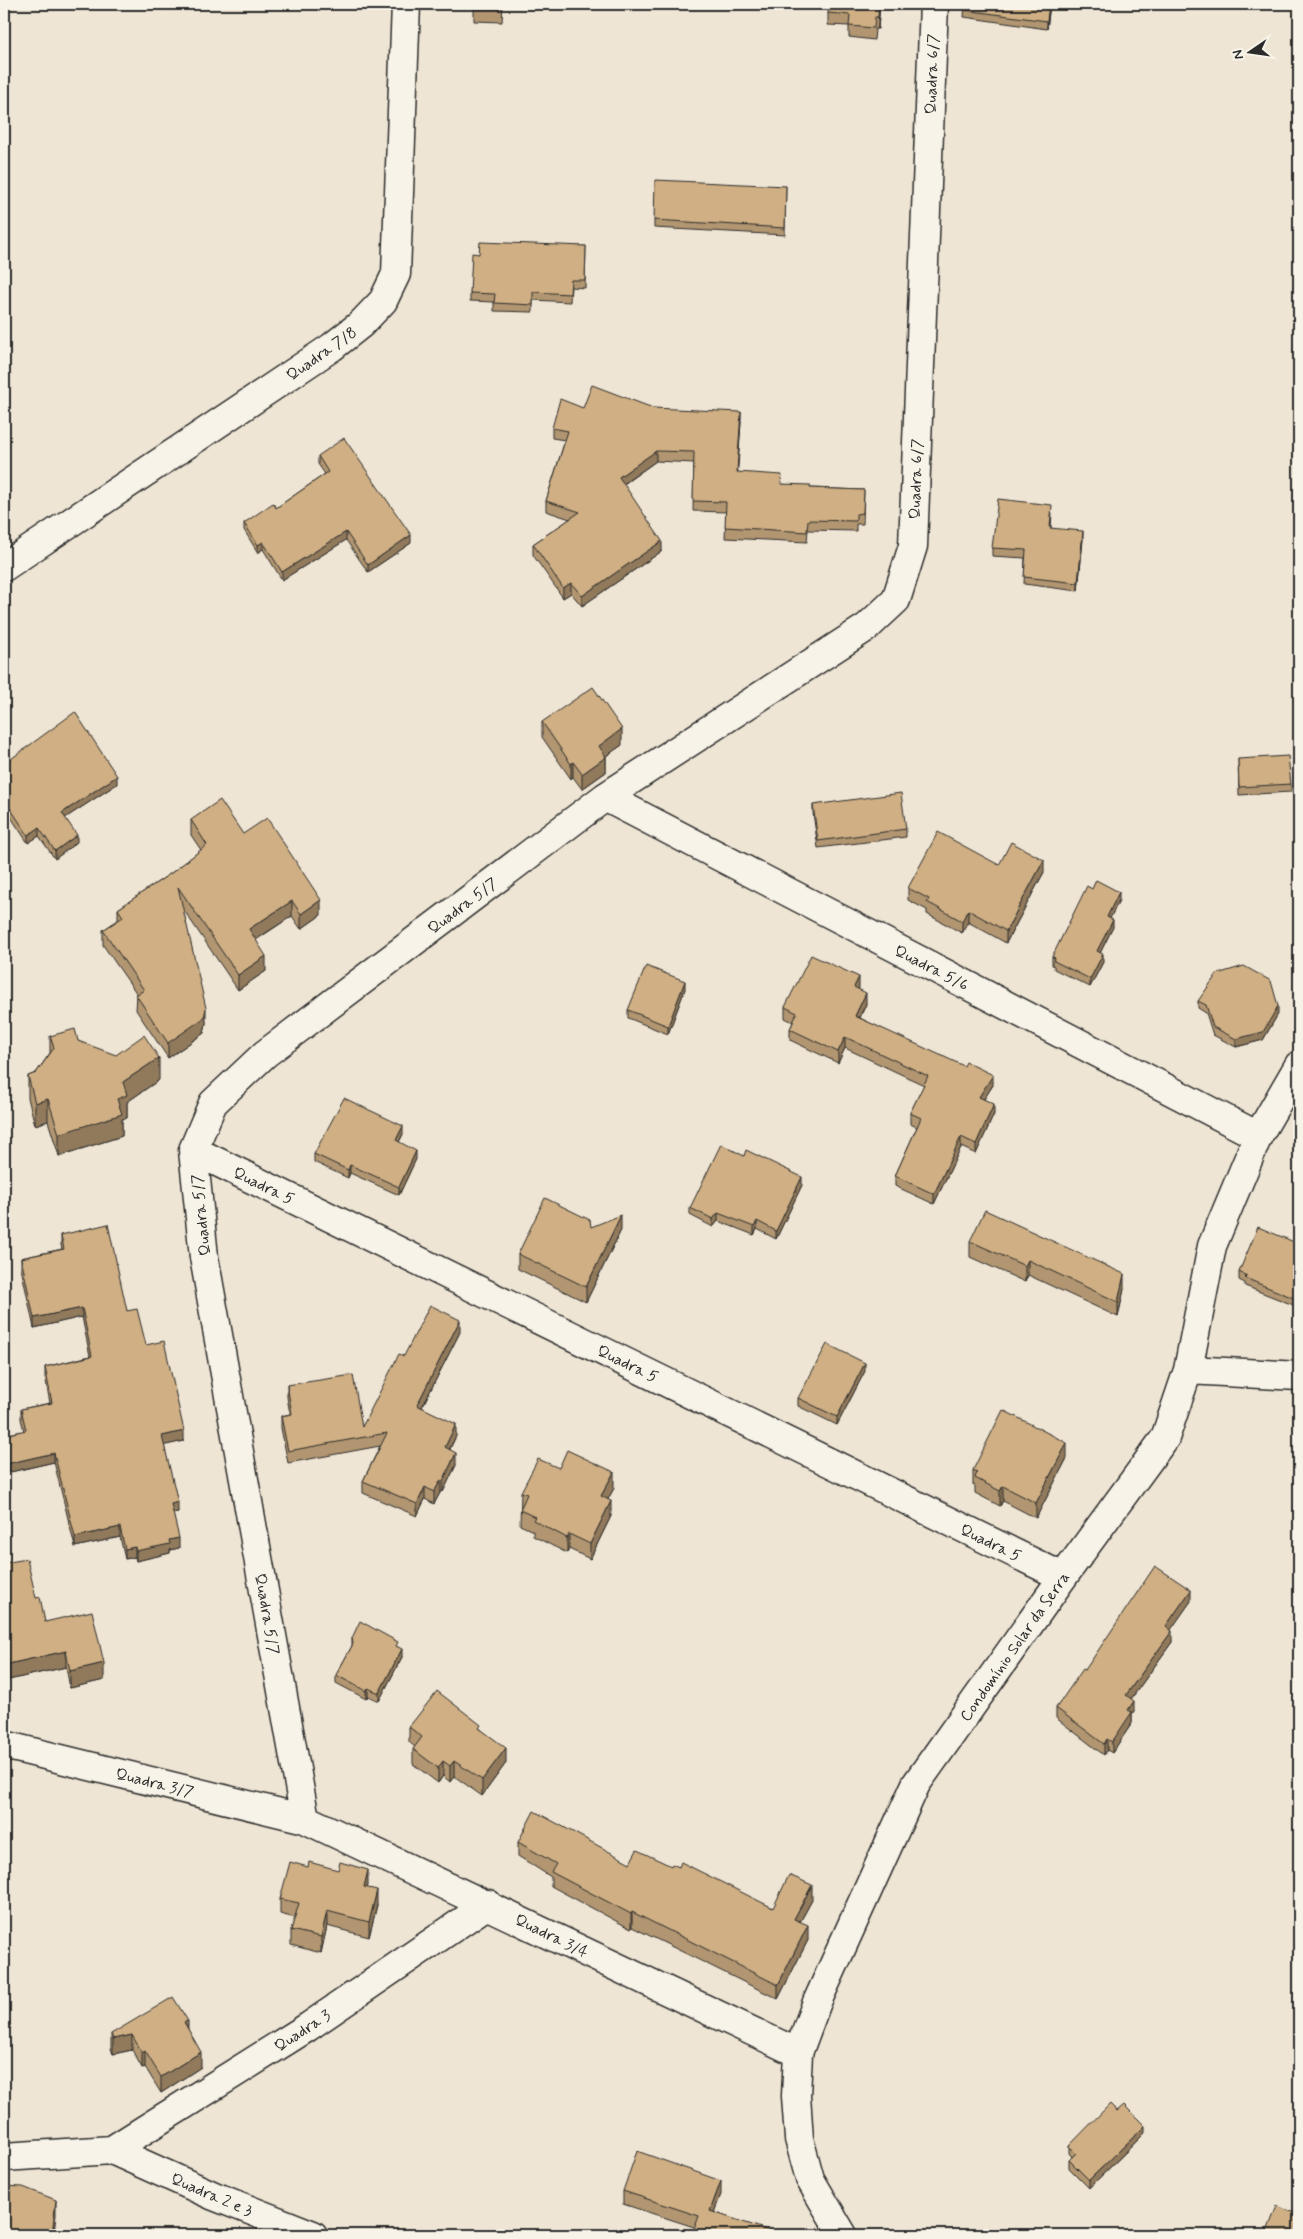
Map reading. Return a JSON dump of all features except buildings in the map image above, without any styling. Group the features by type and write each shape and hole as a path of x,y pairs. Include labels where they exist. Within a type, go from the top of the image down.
{"street":[{"name":"Quadra 7/8","path":"4,566 332,347 361,324 383,301 396,274 406,4"},
{"name":"Quadra 6/7","path":"605,797 867,627 896,600 913,546 934,4"},
{"name":"Quadra 5/6","path":"605,797 1258,1136"},
{"name":"Quadra 5/7","path":"305,1819 204,1257 193,1150 213,1102 265,1054 605,797"},
{"name":"Condomínio Solar da Serra","path":"842,2235 810,2178 799,2139 796,2096 798,2052 817,2002 916,1784 1063,1577 1165,1438 1188,1370 1212,1246 1258,1136 1299,1066"},
{"name":"Quadra 5","path":"193,1150 1063,1577"},
{"path":"1188,1370 1299,1376"},
{"name":"Quadra 3/7","path":"4,1745 305,1819"},
{"name":"Quadra 3/4","path":"305,1819 798,2052"},
{"name":"Quadra 3","path":"112,2150 308,2027 488,1904"},
{"path":"4,2157 112,2150"},
{"name":"Quadra 2 e 3","path":"112,2150 214,2196 313,2235"}]}
